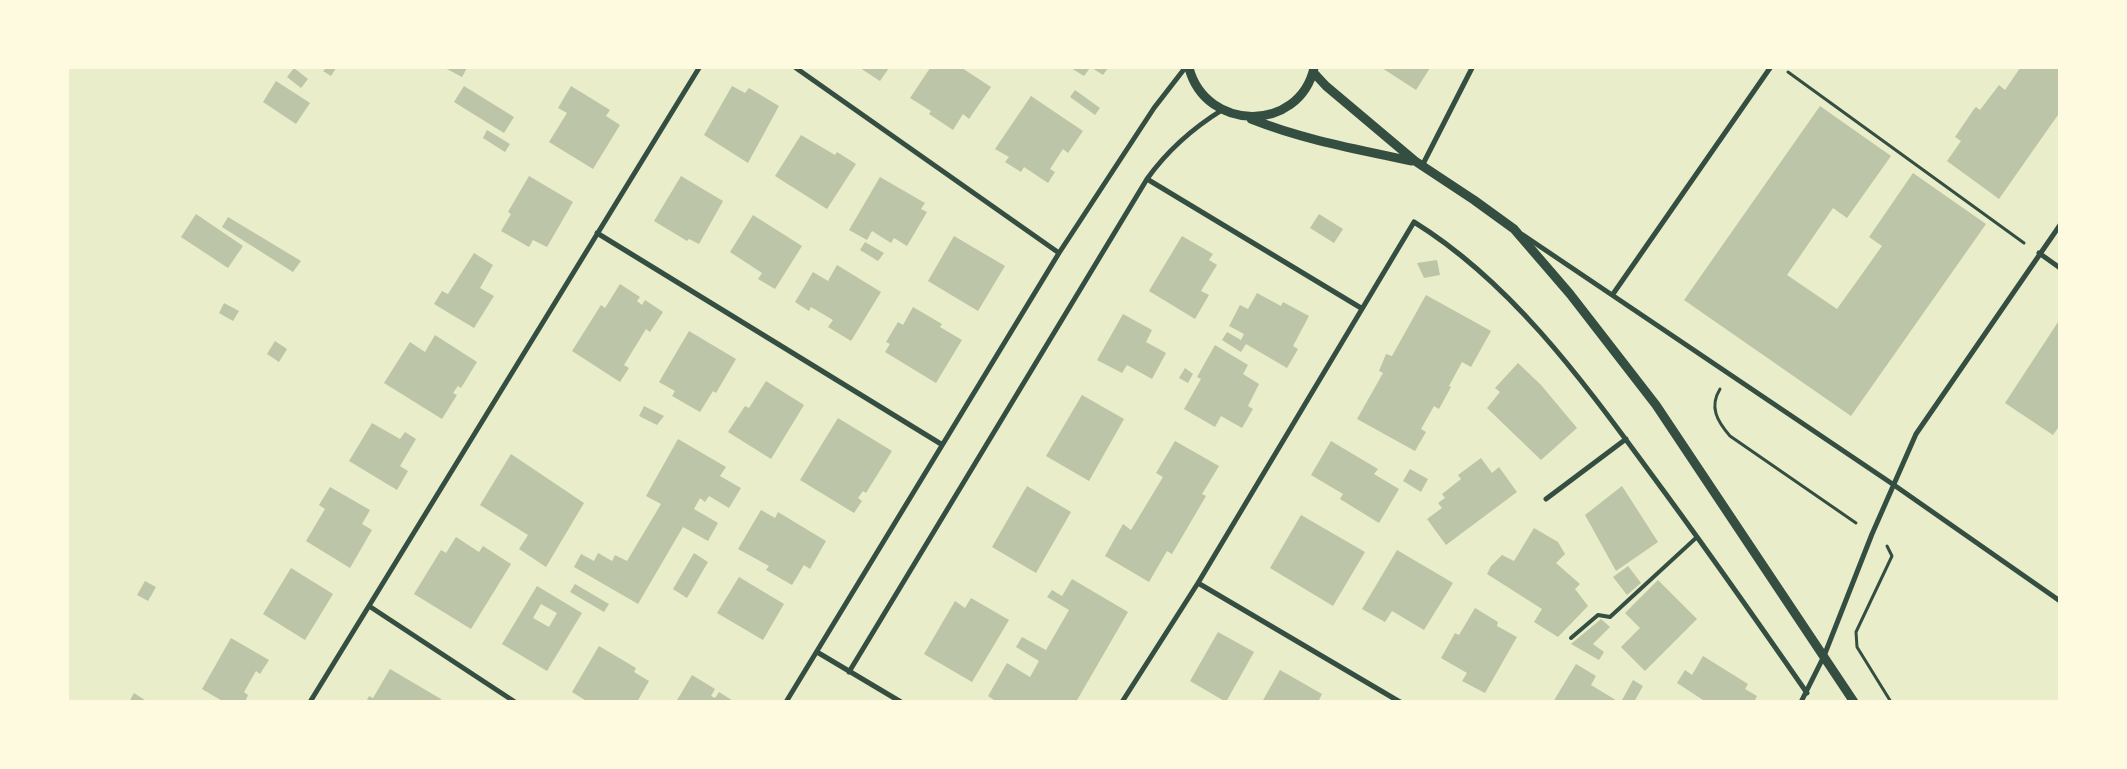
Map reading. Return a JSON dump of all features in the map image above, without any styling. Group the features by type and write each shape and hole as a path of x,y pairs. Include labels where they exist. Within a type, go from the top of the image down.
{"street":[{"path":"310,702 699,68"},
{"path":"796,68 1059,253"},
{"path":"786,702 941,444 1059,253 1154,108 1185,68"},
{"path":"1189,68 1199,90 1210,102 1222,110 1249,118 1292,135 1419,164"},
{"path":"1419,164 1472,68"},
{"path":"1613,294 1770,68"},
{"path":"1249,118 1271,114 1293,102 1302,94 1314,70 1326,86 1419,164 1894,485 2060,601"},
{"path":"849,672 1147,179 1155,167 1179,143 1205,120 1222,110"},
{"path":"1147,179 1361,308"},
{"path":"1122,702 1198,583 1414,222 1437,236 1465,258 1523,313 1569,365 1626,439 1807,693"},
{"path":"1801,702 1824,656 1872,534 1916,434 2038,253 2060,224"},
{"path":"1514,229 1592,321 1656,405 1854,702"},
{"path":"597,233 941,444"},
{"path":"2038,253 2060,268"},
{"path":"1546,500 1626,439"},
{"path":"1198,583 1400,702"},
{"path":"368,606 515,702"},
{"path":"817,652 901,702"}],"lane":[{"path":"1571,638 1598,615 1610,617 1697,537"}],"path":[{"path":"1781,68 2038,253"},
{"path":"1729,373 1716,396 1714,411 1719,424 1724,430 1872,534 1887,546 1892,556 1856,632 1858,647 1891,702"}],"building":[{"path":"294,68 308,79 301,88 287,77"},
{"path":"326,68 336,68 331,76 323,71"},
{"path":"445,68 467,68 462,77"},
{"path":"860,68 889,68 880,81"},
{"path":"930,68 962,68 991,87 969,119 963,114 953,130 929,114 931,111 910,98"},
{"path":"1071,68 1090,68 1084,76"},
{"path":"1092,68 1108,68 1103,75"},
{"path":"1382,68 1430,68 1416,90"},
{"path":"2020,68 2060,68 2060,112 1999,199 1947,161 1961,141 1955,137 1974,109 1976,107 1980,110 1999,85 2005,90"},
{"path":"276,81 310,103 296,124 263,102"},
{"path":"464,86 514,117 504,133 454,102"},
{"path":"571,86 610,110 606,116 620,125 593,169 549,142 567,113 558,108"},
{"path":"732,86 745,93 749,88 779,106 748,163 704,135"},
{"path":"1075,90 1100,108 1095,115 1070,97"},
{"path":"1031,96 1083,131 1068,153 1063,149 1050,169 1055,172 1048,183 1024,167 1021,172 1005,162 1009,157 995,149"},
{"path":"1820,106 1891,156 1847,218 1833,208 1787,275 1837,309 1882,246 1869,237 1913,173 1986,224 1851,416 1684,300"},
{"path":"487,130 510,144 505,152 483,138"},
{"path":"801,135 835,155 837,152 856,164 827,209 775,176"},
{"path":"529,176 573,202 547,247 533,240 529,247 501,231 511,214 508,212"},
{"path":"681,176 723,201 699,244 689,239 687,241 654,221"},
{"path":"880,177 925,203 921,209 927,212 907,246 894,238 891,243 872,231 867,240 849,230"},
{"path":"196,214 243,246 228,268 181,237"},
{"path":"1319,214 1343,229 1334,243 1310,228"},
{"path":"753,215 802,246 775,289 758,279 762,273 730,252"},
{"path":"228,217 301,261 293,272 222,227"},
{"path":"954,236 1005,266 978,311 928,281"},
{"path":"1182,236 1213,254 1209,260 1217,265 1201,291 1209,295 1195,319 1149,291"},
{"path":"865,242 884,253 878,261 860,250"},
{"path":"474,253 493,265 480,288 494,296 474,328 434,304 442,291 448,294"},
{"path":"1437,260 1440,275 1424,278 1417,263"},
{"path":"837,265 881,292 851,341 828,327 833,320 811,307 809,311 795,302 813,272 828,281"},
{"path":"620,284 640,297 637,301 642,305 645,300 663,312 650,332 646,329 624,365 629,368 620,382 572,351 601,305 605,308"},
{"path":"1257,293 1281,306 1283,302 1309,316 1293,346 1298,349 1287,368 1246,344 1241,352 1222,340 1227,332 1241,340 1244,334 1229,326 1240,305 1248,309"},
{"path":"1426,295 1491,331 1471,367 1462,362 1439,409 1434,406 1421,429 1426,432 1415,451 1357,419 1383,373 1379,371 1386,354 1392,356"},
{"path":"224,303 239,311 233,321 219,313"},
{"path":"913,307 942,324 940,327 962,340 936,383 885,352 890,344 886,342 898,322 903,325"},
{"path":"1123,314 1152,330 1146,342 1166,353 1152,379 1127,365 1122,373 1097,360"},
{"path":"2060,319 2060,425 2053,435 2005,403"},
{"path":"689,331 736,359 716,393 713,391 700,412 672,396 675,391 659,382"},
{"path":"435,335 477,362 461,388 458,386 453,393 457,395 442,419 384,383 410,342 425,352"},
{"path":"275,341 287,349 279,362 267,354"},
{"path":"1215,345 1248,365 1243,374 1259,384 1248,406 1253,409 1242,428 1221,416 1215,427 1184,409 1201,379 1197,377"},
{"path":"1518,363 1541,385 1577,428 1541,460 1487,408 1500,392 1495,388"},
{"path":"1185,368 1193,374 1188,383 1179,378"},
{"path":"766,381 804,405 771,459 728,432 745,406 749,408"},
{"path":"1082,395 1124,419 1089,481 1046,456"},
{"path":"644,406 664,416 657,425 639,416"},
{"path":"838,418 892,451 866,493 863,491 858,498 862,501 854,513 800,480"},
{"path":"372,423 400,439 405,432 416,439 400,466 408,471 397,490 349,461"},
{"path":"678,439 726,467 720,476 741,488 729,508 709,496 705,502 700,498 694,509 718,523 708,541 683,527 638,604 574,567 581,554 594,561 598,553 612,561 615,555 627,561 661,504 646,496"},
{"path":"1175,441 1219,466 1202,494 1206,496 1172,554 1167,551 1149,582 1105,556 1123,524 1131,530 1163,477 1156,473"},
{"path":"1331,441 1378,469 1374,474 1399,489 1379,523 1340,499 1343,494 1311,475"},
{"path":"511,454 584,503 546,567 519,549 528,535 480,505"},
{"path":"1481,458 1492,473 1499,467 1517,492 1446,545 1427,519 1442,508 1438,503 1445,498 1442,494 1461,479 1458,475"},
{"path":"1410,469 1428,479 1421,492 1403,481"},
{"path":"1027,486 1071,512 1036,573 992,547"},
{"path":"1622,486 1658,542 1616,571 1585,515"},
{"path":"330,487 370,510 362,524 372,530 350,568 306,541 325,509 319,505"},
{"path":"761,510 775,518 778,512 826,541 810,569 804,565 792,585 766,570 769,566 738,549"},
{"path":"1301,515 1365,552 1333,606 1270,568"},
{"path":"1534,528 1558,542 1565,554 1556,563 1580,584 1575,589 1588,606 1558,637 1534,622 1542,609 1487,574 1491,566 1502,555 1514,561"},
{"path":"456,537 479,552 483,546 511,564 471,629 414,594 441,550 446,553"},
{"path":"1397,550 1453,583 1424,630 1392,611 1385,622 1362,609"},
{"path":"694,553 708,562 687,598 673,589"},
{"path":"1628,566 1641,583 1627,595 1613,577"},
{"path":"291,568 333,594 305,640 263,614"},
{"path":"739,577 784,604 763,640 717,613"},
{"path":"1072,579 1128,612 1076,702 997,702 988,696 1007,663 1030,677 1039,661 1016,647 1022,637 1046,650 1069,610 1047,597 1052,590 1062,596"},
{"path":"1658,580 1697,619 1645,671 1621,647 1640,628 1625,613"},
{"path":"145,581 156,587 148,601 137,595"},
{"path":"575,584 609,604 604,612 570,592"},
{"path":"537,586 582,613 547,671 502,644","holes":["541,604 557,613 549,627 533,618"]},
{"path":"971,598 1009,620 972,682 924,654 955,601 965,608"},
{"path":"1475,608 1498,622 1497,626 1517,637 1485,693 1462,681 1467,673 1441,658 1455,633 1459,635"},
{"path":"1601,619 1610,627 1593,644 1604,652 1599,660 1571,644"},
{"path":"1218,632 1254,652 1226,702 1190,681"},
{"path":"231,638 269,660 260,674 256,671 244,692 248,695 245,702 224,702 202,689"},
{"path":"599,646 636,668 634,672 649,681 637,702 588,702 572,692"},
{"path":"1703,656 1748,684 1745,689 1757,696 1754,702 1706,702 1677,683 1685,670 1692,675"},
{"path":"1576,664 1596,676 1591,685 1619,702 1553,702"},
{"path":"390,669 441,699 440,702 366,702 369,696 373,698"},
{"path":"1280,670 1322,694 1318,702 1262,702"},
{"path":"692,675 715,689 711,696 715,698 719,692 735,702 676,702"},
{"path":"1633,680 1643,686 1634,702 1624,702 1622,700"},
{"path":"134,693 148,702 129,702"}]}
